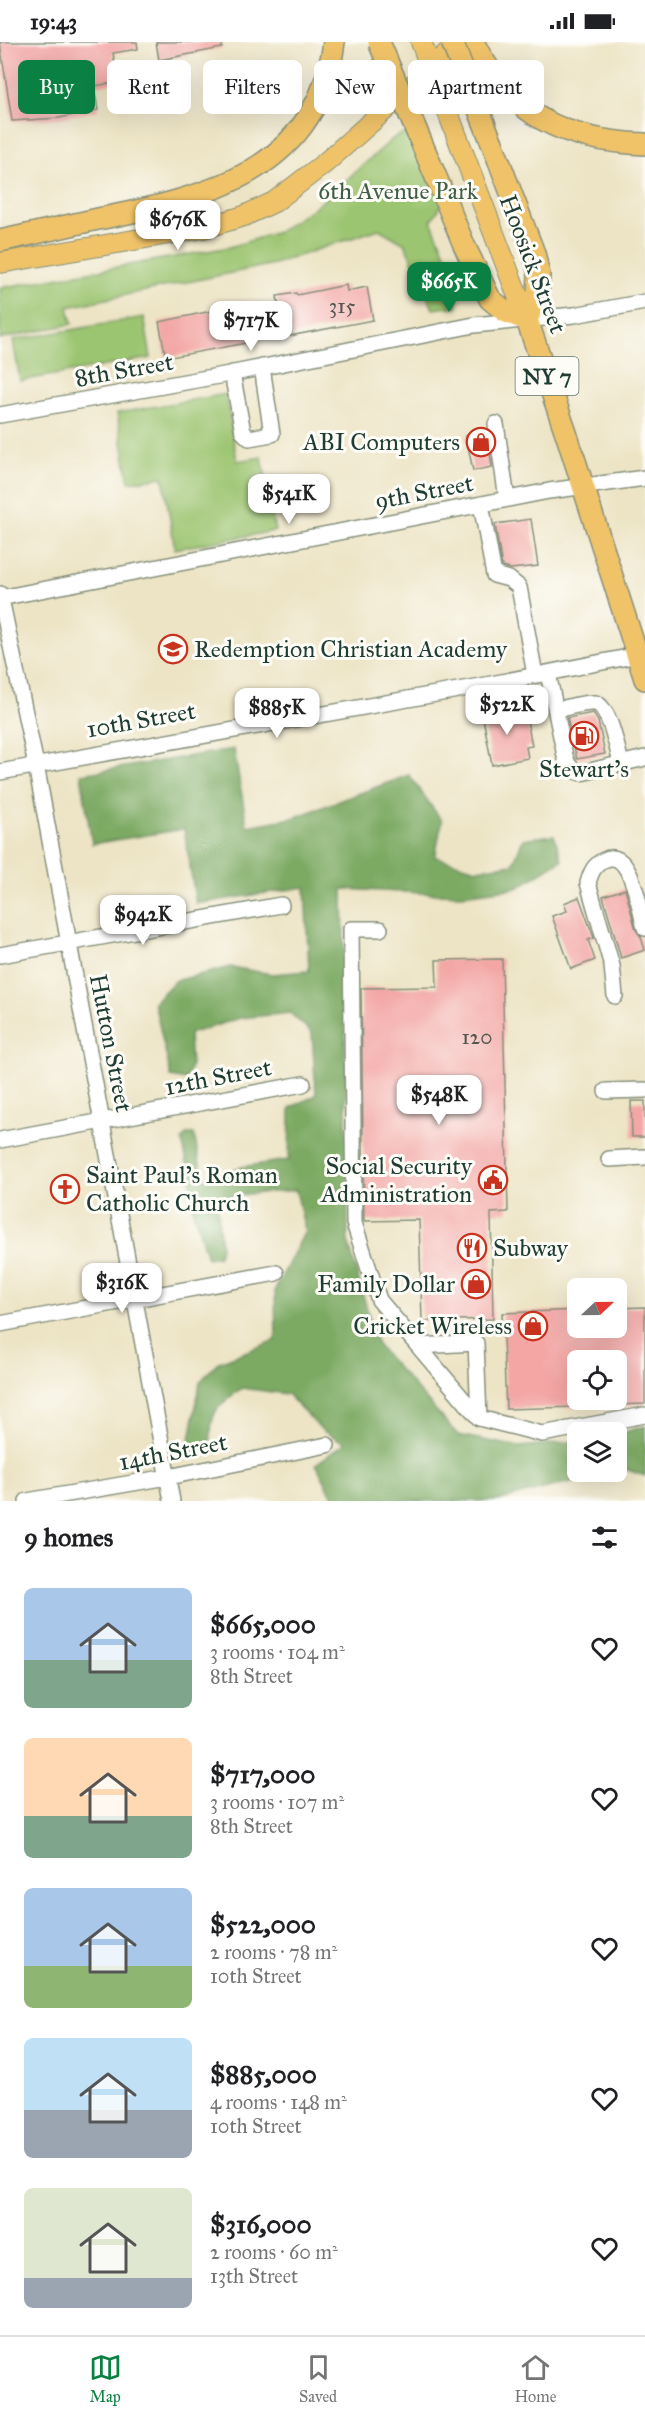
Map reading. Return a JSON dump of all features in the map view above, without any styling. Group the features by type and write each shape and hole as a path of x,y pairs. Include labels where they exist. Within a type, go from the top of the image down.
{"highway":[{"path":"0,241 162,206 218,189 257,168 295,134 310,114 322,91 334,42"},
{"path":"379,42 464,245 490,299 506,312 527,320 538,293 539,275 534,253 452,42"},
{"path":"472,42 494,76 522,106 543,120 563,130 609,142 645,144"},
{"path":"0,230 95,220"},
{"name":"Hoosick Street","path":"527,320 641,654 645,679"}],"main road":[{"name":"Hoosick Street","path":"420,42 427,60"},
{"path":"440,60 458,42"},
{"path":"0,263 204,228 244,216 274,202 326,163 408,90"},
{"name":"Hoosick Street","path":"448,114 527,320"}],"street":[{"name":"8th Street","path":"0,415 232,373 474,325 574,315 645,302"},
{"path":"232,373 243,432 249,438 272,434 262,367"},
{"path":"496,424 507,499"},
{"name":"9th Street","path":"0,597 507,499 645,478"},
{"path":"481,504 494,575 509,579 519,587 542,674 556,710 565,756 573,771 581,773 645,758"},
{"name":"Hutton Street","path":"0,597 36,765 172,1501"},
{"name":"10th Street","path":"0,772 641,654"},
{"path":"556,710 595,703 602,706 609,720 621,764"},
{"path":"615,996 612,966 588,883 598,863 609,857 620,859 628,868 645,928"},
{"path":"0,955 280,905"},
{"path":"380,929 351,929 354,1223 379,1300 479,1418 542,1434 645,1415"},
{"name":"12th Street","path":"0,1140 303,1084"},
{"path":"606,1091 645,1090"},
{"path":"609,1159 645,1157"},
{"path":"0,1324 276,1273"},
{"path":"418,1346 476,1343 479,1418"},
{"name":"14th Street","path":"27,1501 168,1477 327,1445"}],"green space":[{"name":"6th Avenue Park","path":"405,133 427,140 449,194 431,221 458,282 457,306 433,309 405,244 379,229 274,264 68,307 72,324 0,339 0,288 230,247 278,232 318,205 395,137"},
{"path":"144,317 151,358 20,381 13,340"},
{"path":"226,394 237,461 262,457 275,531 175,549 163,477 129,482 117,413"},
{"path":"234,749 247,826 293,818 409,775 442,821 435,857 477,869 513,864 523,839 554,835 562,860 517,888 461,895 343,889 348,1241 377,1345 458,1435 519,1447 567,1442 567,1482 570,1482 497,1501 335,1501 316,1464 345,1443 323,1431 287,1394 242,1388 218,1408 211,1428 210,1451 187,1457 200,1382 217,1363 276,1340 275,1290 305,1231 296,1190 236,1195 217,1201 221,1247 219,1256 207,1258 192,1207 191,1181 182,1140 187,1134 194,1134 203,1179 241,1167 289,1160 290,1108 316,1095 312,1033 290,1013 240,1018 189,1034 191,1066 186,1080 171,1077 154,1002 175,981 230,967 272,974 309,971 305,887 196,904 184,829 92,844 81,774"},
{"path":"645,1426 645,1476 627,1470 627,1431"}],"building":[{"path":"0,42 137,42 138,49 113,53 114,60 107,60 107,84 95,86 95,60 18,60 18,114 78,114 59,118 12,121"},
{"path":"156,42 222,42 222,48 159,60"},
{"path":"95,92 98,110 95,111"},
{"path":"346,285 347,291 367,287 373,320 284,337 277,296 296,293 297,295"},
{"path":"226,308 228,321 247,317 252,342 166,358 159,322"},
{"path":"487,432 492,467 473,471 466,436"},
{"path":"531,519 538,566 511,569 502,567 495,524"},
{"path":"509,707 510,712 519,711 521,721 527,720 532,746 526,747 528,758 492,765 483,718 494,716 493,710"},
{"name":"Stewart's","path":"593,713 598,721 605,754 577,759 567,718"},
{"path":"625,889 636,930 645,950 621,958 603,896"},
{"path":"579,897 594,938 588,940 595,960 571,969 552,916 567,911 564,903"},
{"path":"502,959 508,1212 491,1213 493,1319 422,1321 419,1220 364,1221 361,988 437,987 436,960"},
{"path":"631,1101 645,1101 645,1137 632,1137"},
{"path":"645,1307 645,1404 627,1405 627,1350 567,1350 567,1407 506,1409 502,1313 567,1310 567,1338 627,1338 627,1308"}],"place":[{"name":"ABI Computers","path":"481,442"},
{"name":"Redemption Christian Academy","path":"173,649"},
{"name":"Stewart's","path":"584,736"},
{"name":"Social Security Administration","path":"493,1180"},
{"name":"Saint Paul's Roman Catholic Church","path":"65,1189"},
{"name":"Subway","path":"472,1248"},
{"name":"Family Dollar","path":"476,1284"},
{"name":"Cricket Wireless","path":"533,1326"}]}
